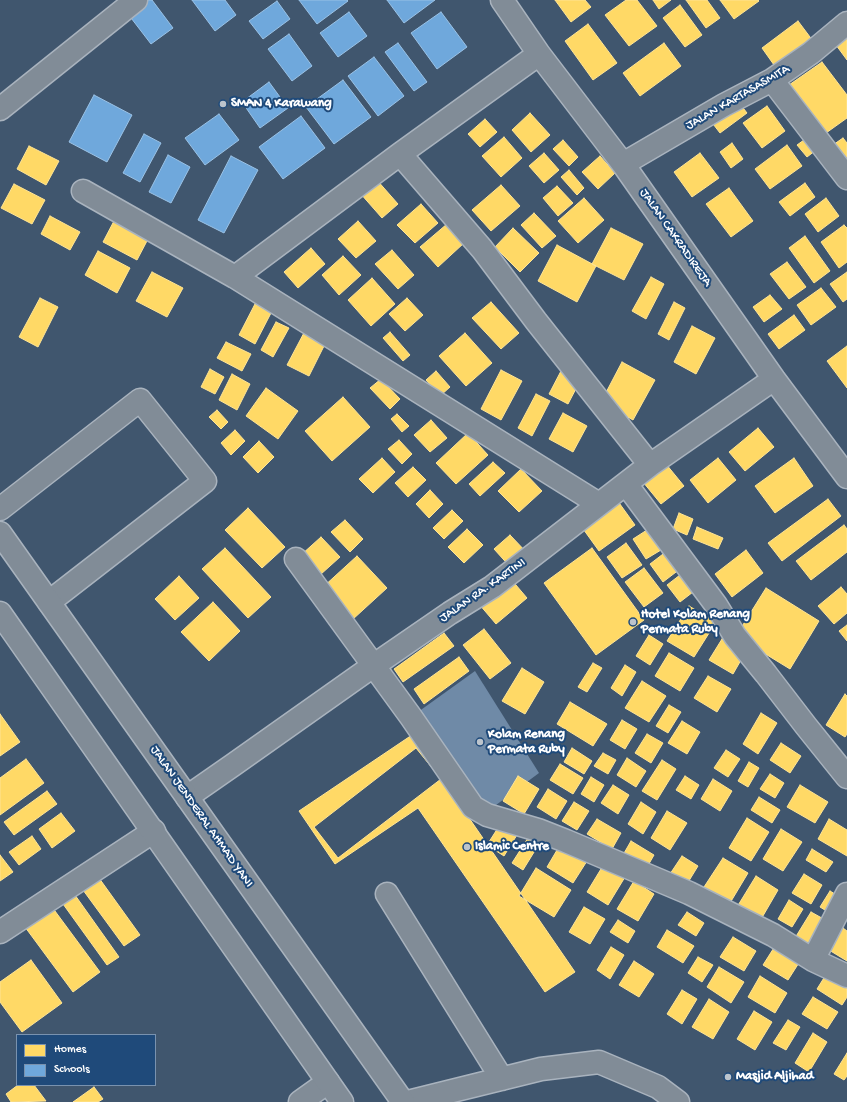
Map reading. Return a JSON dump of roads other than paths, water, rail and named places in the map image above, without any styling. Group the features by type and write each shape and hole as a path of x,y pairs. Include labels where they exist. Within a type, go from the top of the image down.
{"street":[{"path":"0,109 136,0"},
{"name":"JALAN CAKRADIREJA","path":"502,0 539,54 623,164 774,379 847,477"},
{"name":"JALAN KARTASASMITA","path":"623,164 724,105 772,80 811,53 847,23"},
{"path":"236,277 400,154 539,54"},
{"path":"772,80 847,178"},
{"path":"400,154 482,250 650,465"},
{"path":"82,191 236,277 599,504"},
{"name":"JALAN RA. KARTINI","path":"187,796 450,613 492,587 650,465 774,379"},
{"path":"0,509 140,400 205,481 49,602"},
{"path":"626,484 716,605 734,636 766,674 847,777"},
{"name":"JALAN JENDERAL AHMAD YANI","path":"0,533 403,1102"},
{"path":"296,559 411,717 473,806 487,815 538,830 688,893 773,936 813,960 847,976"},
{"path":"0,612 342,1102"},
{"path":"0,932 154,831"},
{"path":"387,894 502,1079"},
{"path":"813,960 847,894"},
{"path":"408,1102 541,1069 599,1062 658,1087 678,1102"},
{"path":"300,1102 328,1082"}],"water":[{"name":"Kolam Renang Permata Ruby","path":"475,671 539,773 488,811 418,712"}],"place":[{"name":"SMAN 4 Karawang","path":"223,104"},
{"name":"Hotel Kolam Renang Permata Ruby","path":"633,622"},
{"name":"Kolam Renang Permata Ruby","path":"480,742"},
{"name":"Islamic Centre","path":"467,847"},
{"name":"Masjid Aljihad","path":"728,1077"}]}
